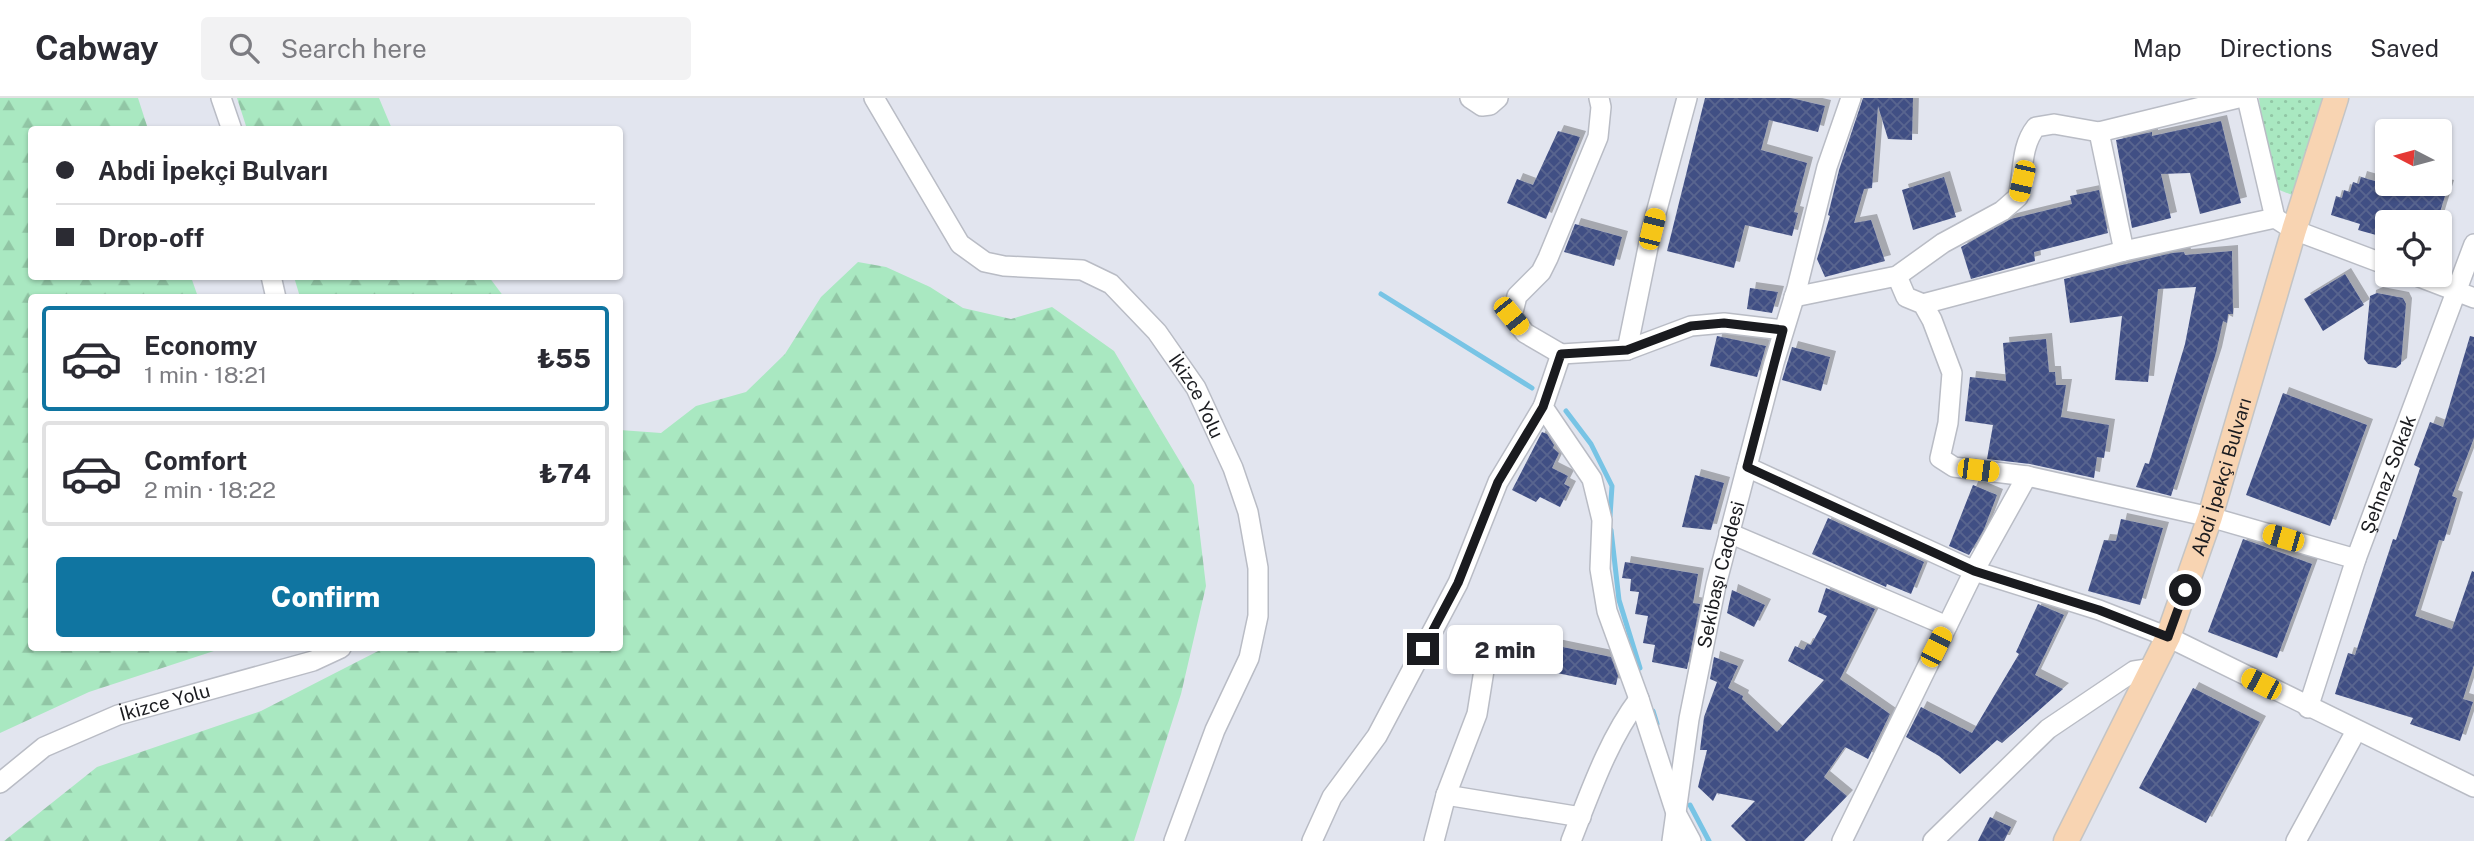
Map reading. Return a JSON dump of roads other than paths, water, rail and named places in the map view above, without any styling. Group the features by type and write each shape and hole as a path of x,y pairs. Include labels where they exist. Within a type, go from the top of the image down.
{"main road":[{"name":"Abdi İpekçi Bulvarı","path":"2066,841 2168,637 2210,517 2284,224 2336,98"}],"street":[{"path":"221,98 231,126"},
{"name":"İkizce Yolu","path":"874,98 960,244 985,262 1004,266 1082,270 1111,284 1157,332 1196,388 1233,468 1248,512 1256,557 1258,616 1249,658 1215,730 1174,841"},
{"path":"1470,98 1482,106 1490,105 1498,98"},
{"path":"1599,98 1601,107 1598,137 1548,258 1541,272 1517,296 1511,316 1525,333 1561,354 1627,350 1691,326 1724,323 1783,330"},
{"path":"1627,350 1652,229 1687,98"},
{"name":"Sekibaşı Caddesi","path":"1672,841 1689,719 1716,585 1827,167 1851,98"},
{"path":"1794,297 1897,276 1943,243 2002,211 2018,197 2025,145 2036,127 2053,124 2099,132 2238,98"},
{"path":"2247,98 2284,224"},
{"path":"2099,132 2124,251"},
{"path":"1897,276 1906,297 1923,304 2124,251 2284,224 2375,260"},
{"name":"Şehnaz Sokak","path":"2308,708 2356,559 2465,295 2474,244"},
{"path":"2445,287 2465,295"},
{"path":"1923,304 1952,373 1948,423 1940,458 1954,467 2026,477 2210,517 2356,559"},
{"path":"1312,841 1332,797 1377,736 1458,583 1498,482 1543,407 1561,354"},
{"path":"1543,407 1592,479 1602,520 1600,569 1607,611 1676,813 1691,841"},
{"path":"1747,467 1974,571 2099,610 2168,637 2308,708 2474,787"},
{"path":"1842,841 1974,571 2026,477"},
{"path":"1729,533 1947,626"},
{"path":"1434,841 1446,795 1477,714 1488,645"},
{"name":"İkizce Yolu","path":"0,783 44,747 118,715 313,661 335,651"},
{"path":"1934,841 2048,729 2134,671 2154,668"},
{"path":"1571,841 1597,778 1628,714 1639,699"},
{"path":"2296,841 2356,731"},
{"path":"1446,795 1581,817"}],"waterway":[{"path":"1381,294 1532,388"},
{"path":"1566,411 1591,444 1612,486 1610,516"},
{"path":"1611,530 1619,600 1640,668"},
{"path":"1653,711 1657,724"},
{"path":"1690,805 1709,841"}]}
